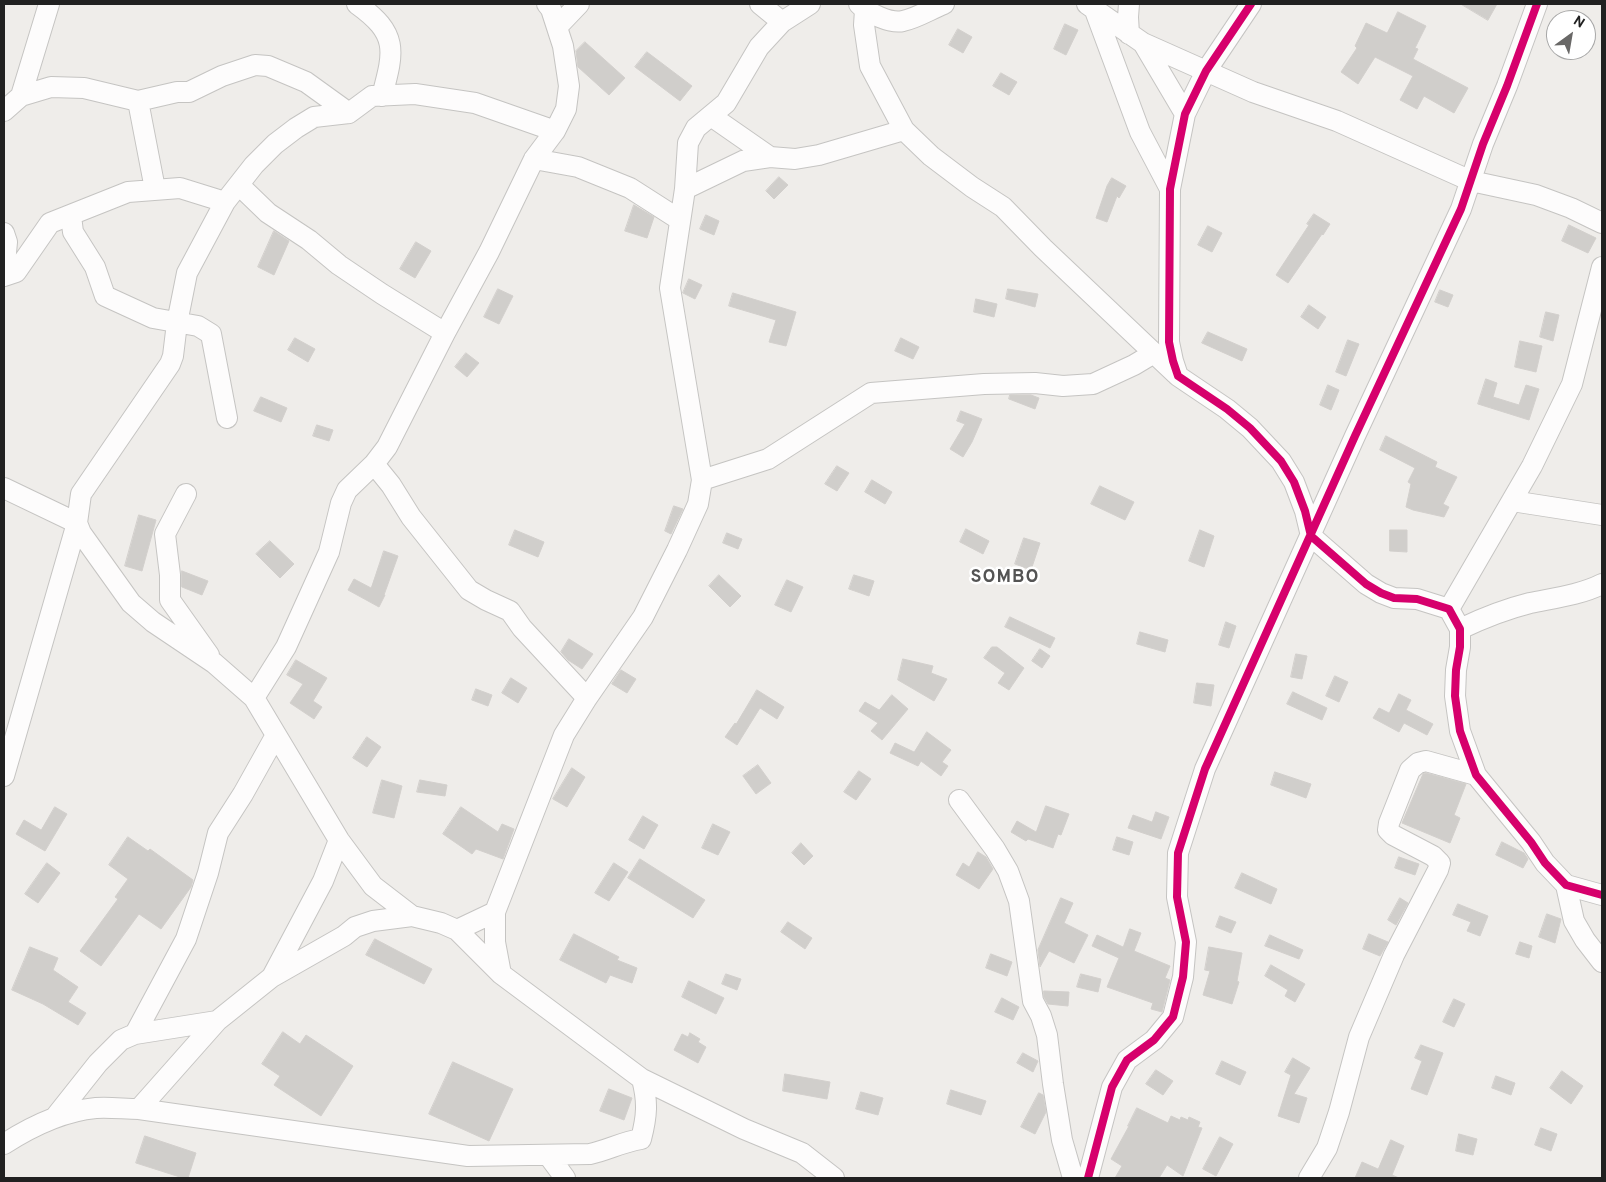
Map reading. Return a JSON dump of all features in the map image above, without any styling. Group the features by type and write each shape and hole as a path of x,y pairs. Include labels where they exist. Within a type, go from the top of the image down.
{"street":[{"path":"21,96 48,4"},
{"path":"357,4 374,16 383,26 390,46 391,58 382,96"},
{"path":"254,698 286,647 329,552 340,503 347,490 374,464 388,447 445,333 489,252 534,159 555,131 566,109 569,86 563,46 551,9 547,4"},
{"path":"557,27 579,4"},
{"path":"760,4 782,22"},
{"path":"501,974 494,942 495,912 564,735 643,617 698,504 702,480 670,288 685,188 688,143 696,128 726,103 759,47 782,22 810,4"},
{"path":"862,7 885,19 901,22 944,4"},
{"path":"1129,4 1128,17 1136,39 1185,114"},
{"path":"1178,376 1169,342 1170,188 1185,114 1206,71 1251,4"},
{"path":"1088,1178 1112,1087 1127,1060 1154,1040 1173,1017 1183,977 1186,942 1177,898 1178,853 1205,769 1355,436 1461,209 1483,144 1538,4"},
{"path":"1091,6 1136,39 1253,92 1337,121 1471,181 1536,195 1571,208 1602,223"},
{"path":"1091,6 1140,132 1170,188"},
{"path":"862,7 870,66 904,130 931,156 972,187 1003,207 1043,248 1178,376 1227,409 1250,428 1281,461 1294,482 1305,511 1311,536 1366,584 1381,593 1394,598 1417,599 1449,609 1460,629 1455,696 1460,731 1476,775 1531,842 1545,863 1566,885 1602,895"},
{"path":"34,54 51,87"},
{"path":"4,111 21,96 51,87 84,88 138,101 177,92 189,92 222,76 255,64 268,66 306,82 349,113"},
{"path":"4,776 77,523 81,494 170,364 187,272 225,202 254,165 296,128 314,117 349,113 372,96 415,94 475,103 555,131"},
{"path":"138,101 155,189"},
{"path":"711,116 770,156"},
{"path":"685,188 743,161 770,156 795,159 819,155 904,130"},
{"path":"534,159 578,167 630,188 680,220"},
{"path":"239,185 268,213 309,240 382,294 445,333"},
{"path":"4,233 7,242 4,275 16,272 50,222 71,216 128,192 180,188 225,202"},
{"path":"71,216 73,232 95,267 105,296 120,301 153,318 177,323 185,322 198,326 210,334 227,418"},
{"path":"1449,609 1532,466 1572,384 1602,267"},
{"path":"702,480 768,459 871,393 984,384 1035,383 1063,386 1093,384 1134,365 1154,353"},
{"path":"374,464 392,485 411,517 469,590 510,611 522,628 587,698"},
{"path":"4,488 77,523 92,548 131,603 153,622 214,662 254,698 339,840 373,886 412,916"},
{"path":"186,494 165,534 170,575 170,600 214,662"},
{"path":"1512,501 1602,515"},
{"path":"1460,629 1481,619 1527,604 1592,589 1602,584"},
{"path":"153,622 170,600"},
{"path":"135,1034 186,938 208,873 218,833 243,794 276,735"},
{"path":"1309,1178 1327,1148 1340,1112 1359,1037 1394,955 1440,863 1433,856 1393,835 1388,830 1410,770 1418,763 1426,760 1476,775"},
{"path":"959,800 1000,856 1008,871 1019,901 1033,1001 1042,1016 1047,1035 1062,1140 1073,1178"},
{"path":"272,977 323,881 339,840"},
{"path":"1566,885 1574,921 1585,940 1602,962"},
{"path":"457,930 495,912"},
{"path":"139,1109 216,1021 272,977 344,936 355,927 373,921 412,916 441,923 457,930 501,974 642,1079 744,1129 802,1153 834,1178"},
{"path":"56,1116 109,1050 121,1040 135,1034 216,1021"},
{"path":"4,1144 21,1133 56,1116 97,1108 139,1109 468,1156 590,1154 608,1150 618,1144 640,1139 646,1118 646,1098 642,1079"},
{"path":"548,1155 564,1178"}],"building":[{"path":"1461,4 1497,4 1488,20"},
{"path":"1398,12 1426,26 1415,48 1418,49 1413,59 1468,88 1454,113 1424,96 1417,109 1400,100 1413,76 1375,57 1358,84 1341,72 1357,48 1355,46 1366,23 1387,33"},
{"path":"1065,24 1078,30 1066,55 1054,49"},
{"path":"958,29 972,37 963,53 949,45"},
{"path":"585,42 625,78 609,95 578,67 576,51"},
{"path":"647,52 692,86 680,101 635,67"},
{"path":"1001,73 1017,82 1009,95 993,86"},
{"path":"779,177 788,185 774,199 766,191"},
{"path":"1112,178 1126,186 1119,198 1117,196 1107,222 1096,218 1107,186"},
{"path":"634,205 654,217 647,238 625,231"},
{"path":"1314,214 1330,224 1288,283 1276,275 1309,225 1307,224"},
{"path":"706,215 719,221 714,235 700,229"},
{"path":"1569,225 1596,238 1588,253 1562,241"},
{"path":"1208,226 1222,233 1212,252 1198,245"},
{"path":"274,231 289,241 274,275 258,267"},
{"path":"416,242 431,251 415,278 400,269"},
{"path":"689,279 702,285 695,299 683,293"},
{"path":"498,289 513,296 499,324 484,317"},
{"path":"1008,289 1038,294 1035,307 1006,299"},
{"path":"1440,290 1453,295 1448,307 1435,302"},
{"path":"733,293 796,312 786,346 769,342 776,320 729,306"},
{"path":"976,299 997,304 994,317 974,312"},
{"path":"1309,305 1326,317 1318,329 1301,317"},
{"path":"1546,312 1559,315 1553,341 1540,337"},
{"path":"1208,332 1247,349 1242,361 1202,343"},
{"path":"295,338 315,349 308,362 288,350"},
{"path":"901,338 919,347 913,359 895,351"},
{"path":"1348,340 1359,344 1346,376 1336,372"},
{"path":"1520,341 1542,346 1536,372 1515,367"},
{"path":"466,353 479,363 467,377 455,367"},
{"path":"1486,379 1497,383 1493,397 1519,405 1526,385 1539,389 1529,420 1478,404"},
{"path":"1328,385 1339,390 1331,410 1320,405"},
{"path":"1010,395 1031,395 1039,398 1035,409 1009,399"},
{"path":"261,397 287,408 281,422 254,411"},
{"path":"961,411 982,419 963,457 950,449 965,424 957,421"},
{"path":"317,425 333,430 329,441 313,436"},
{"path":"1386,436 1437,462 1435,467 1457,477 1443,504 1449,507 1444,517 1406,507 1411,484 1408,482 1415,468 1380,450"},
{"path":"837,466 849,473 837,491 825,484"},
{"path":"872,480 892,492 885,504 865,492"},
{"path":"1100,486 1134,502 1125,520 1091,504"},
{"path":"674,506 683,509 671,534 665,531"},
{"path":"139,515 156,520 142,571 125,566"},
{"path":"966,529 989,541 983,554 960,542"},
{"path":"515,530 544,542 538,557 509,545"},
{"path":"1200,530 1214,536 1204,567 1189,561"},
{"path":"1390,530 1407,530 1407,552 1390,551"},
{"path":"727,533 742,539 738,549 723,543"},
{"path":"1024,538 1040,543 1031,570 1015,564"},
{"path":"270,541 294,564 280,578 256,554"},
{"path":"384,551 398,556 379,607 348,590 354,579 371,588"},
{"path":"182,571 208,581 202,595 182,587"},
{"path":"719,575 741,596 730,607 709,586"},
{"path":"854,575 874,581 869,596 849,589"},
{"path":"787,580 803,587 791,612 775,605"},
{"path":"1010,617 1055,638 1050,648 1005,627"},
{"path":"1226,622 1236,626 1229,648 1219,645"},
{"path":"1140,632 1168,640 1165,652 1137,644"},
{"path":"569,639 593,654 582,669 568,660 561,652"},
{"path":"992,647 997,647 1024,668 1009,690 998,683 1005,673 984,658"},
{"path":"1040,649 1050,656 1042,668 1032,661"},
{"path":"1296,654 1307,656 1302,679 1291,677"},
{"path":"903,659 933,666 931,673 947,679 934,701 898,680"},
{"path":"296,660 327,678 313,701 322,707 314,719 290,703 303,684 287,675"},
{"path":"621,670 636,679 627,693 612,684"},
{"path":"1335,676 1348,682 1339,702 1326,696"},
{"path":"511,678 527,688 518,703 502,693"},
{"path":"1197,683 1214,685 1211,706 1194,703"},
{"path":"476,689 492,695 488,706 472,700"},
{"path":"757,690 784,707 777,719 760,708 737,745 725,737 736,724"},
{"path":"1293,692 1327,708 1322,720 1287,704"},
{"path":"1399,694 1411,700 1406,710 1433,724 1427,735 1404,723 1399,732 1373,718 1379,708 1389,713"},
{"path":"892,695 908,709 882,740 871,731 878,723 859,711 865,702 879,710"},
{"path":"927,732 951,750 942,762 948,766 941,776 921,761 918,766 890,753 895,743 914,752"},
{"path":"367,737 381,747 367,767 353,758"},
{"path":"758,765 771,783 756,794 743,776"},
{"path":"572,768 585,777 567,807 553,799"},
{"path":"859,771 871,779 856,800 844,792"},
{"path":"1275,772 1311,784 1306,798 1271,785"},
{"path":"1426,773 1466,784 1454,815 1460,818 1450,843 1402,823 1423,774"},
{"path":"382,780 402,786 394,818 373,813"},
{"path":"420,780 447,785 445,796 417,792"},
{"path":"1046,806 1069,814 1061,835 1058,834 1053,848 1028,839 1026,841 1011,832 1017,821 1036,832"},
{"path":"55,807 67,814 45,851 16,834 24,820 41,830"},
{"path":"461,807 498,832 502,824 514,829 503,859 476,849 472,854 443,834"},
{"path":"1156,812 1169,817 1161,839 1128,828 1133,815 1152,822"},
{"path":"643,816 658,825 644,849 629,840"},
{"path":"713,824 730,832 718,855 702,848"},
{"path":"128,837 148,851 150,849 193,880 191,887 161,929 139,914 101,966 80,951 118,899 115,897 128,879 109,865"},
{"path":"1117,837 1133,842 1129,855 1113,850"},
{"path":"1502,842 1524,853 1528,859 1523,868 1496,855"},
{"path":"801,843 813,856 804,865 792,853"},
{"path":"978,852 986,857 993,869 979,889 956,875 963,863 969,867"},
{"path":"1399,857 1419,864 1415,875 1395,868"},
{"path":"640,859 705,900 693,918 628,878"},
{"path":"47,863 60,873 38,903 25,894"},
{"path":"614,863 628,872 609,901 595,893"},
{"path":"1242,873 1277,889 1271,904 1235,888"},
{"path":"1061,898 1073,903 1064,923 1088,935 1074,963 1049,951 1040,967 1038,950"},
{"path":"1400,898 1408,903 1396,925 1388,920"},
{"path":"1458,904 1488,916 1480,936 1467,931 1471,922 1453,915"},
{"path":"1547,914 1561,919 1555,943 1539,937"},
{"path":"1220,916 1236,922 1231,933 1216,927"},
{"path":"788,922 812,938 805,949 781,932"},
{"path":"1130,929 1141,933 1134,951 1170,966 1165,978 1170,980 1162,1012 1151,1009 1153,1003 1107,987 1119,958 1092,946 1097,935 1123,947"},
{"path":"574,934 619,957 617,960 637,968 632,983 610,975 606,983 560,960"},
{"path":"1369,934 1388,942 1380,956 1363,949"},
{"path":"1270,935 1303,950 1299,959 1265,946"},
{"path":"375,939 432,969 424,984 366,955"},
{"path":"1520,942 1532,946 1529,958 1516,954"},
{"path":"30,947 58,958 53,970 78,987 68,1002 86,1013 78,1025 43,1004 12,990"},
{"path":"1209,947 1242,953 1237,981 1239,982 1232,1004 1203,995 1210,971 1205,970"},
{"path":"991,954 1012,962 1007,976 986,968"},
{"path":"1271,965 1305,984 1295,1002 1285,996 1288,990 1265,976"},
{"path":"726,974 741,979 737,990 722,984"},
{"path":"1081,974 1101,979 1098,992 1077,987"},
{"path":"689,981 724,998 716,1014 682,997"},
{"path":"1044,991 1069,992 1068,1006 1048,1004 1044,997"},
{"path":"1002,998 1019,1007 1013,1020 995,1012"},
{"path":"1454,999 1465,1004 1454,1027 1443,1022"},
{"path":"283,1032 300,1044 306,1035 353,1066 321,1116 274,1085 280,1076 262,1064"},
{"path":"690,1033 700,1039 698,1042 706,1047 698,1063 674,1050 682,1034 688,1037"},
{"path":"1421,1045 1443,1053 1427,1095 1411,1089 1422,1061 1415,1058"},
{"path":"1023,1053 1038,1061 1033,1072 1017,1063"},
{"path":"1293,1058 1310,1068 1294,1094 1307,1098 1299,1123 1278,1116 1291,1075 1285,1072"},
{"path":"1222,1061 1246,1072 1240,1085 1216,1074"},
{"path":"453,1062 513,1089 489,1141 429,1114"},
{"path":"1156,1070 1173,1081 1163,1095 1146,1084"},
{"path":"1562,1071 1583,1086 1571,1104 1550,1088"},
{"path":"785,1074 830,1082 827,1099 783,1091"},
{"path":"1496,1076 1515,1083 1511,1095 1492,1088"},
{"path":"609,1089 632,1098 624,1120 600,1111"},
{"path":"951,1090 986,1101 981,1115 947,1104"},
{"path":"861,1092 883,1098 878,1115 856,1109"},
{"path":"1039,1093 1043,1095 1046,1112 1035,1134 1021,1127"},
{"path":"1137,1108 1168,1123 1171,1116 1180,1120 1181,1117 1188,1120 1189,1117 1200,1122 1198,1127 1202,1128 1183,1176 1167,1165 1159,1178 1115,1178 1122,1166 1111,1159"},
{"path":"1541,1128 1557,1134 1551,1151 1535,1145"},
{"path":"1459,1134 1477,1139 1473,1155 1456,1151"},
{"path":"145,1136 196,1153 188,1178 136,1163"},
{"path":"1220,1137 1233,1144 1216,1176 1203,1169"},
{"path":"1391,1140 1404,1146 1392,1175 1399,1178 1355,1178 1362,1162 1378,1169"}],"cycle path":[{"path":"1251,4 1206,71 1185,114 1170,189 1169,342 1178,376 1227,409 1250,428 1281,461 1294,482 1305,511 1311,536 1366,584 1394,598 1417,599 1449,609 1460,629 1455,696 1460,731 1476,775 1531,842 1545,863 1566,885 1602,895"},
{"path":"1088,1178 1112,1087 1127,1060 1154,1040 1173,1017 1183,977 1186,942 1177,897 1178,853 1205,769 1355,436 1461,209 1483,144 1507,86 1537,4"}],"district":[{"name":"SOMBO","path":"1005,578"}]}
